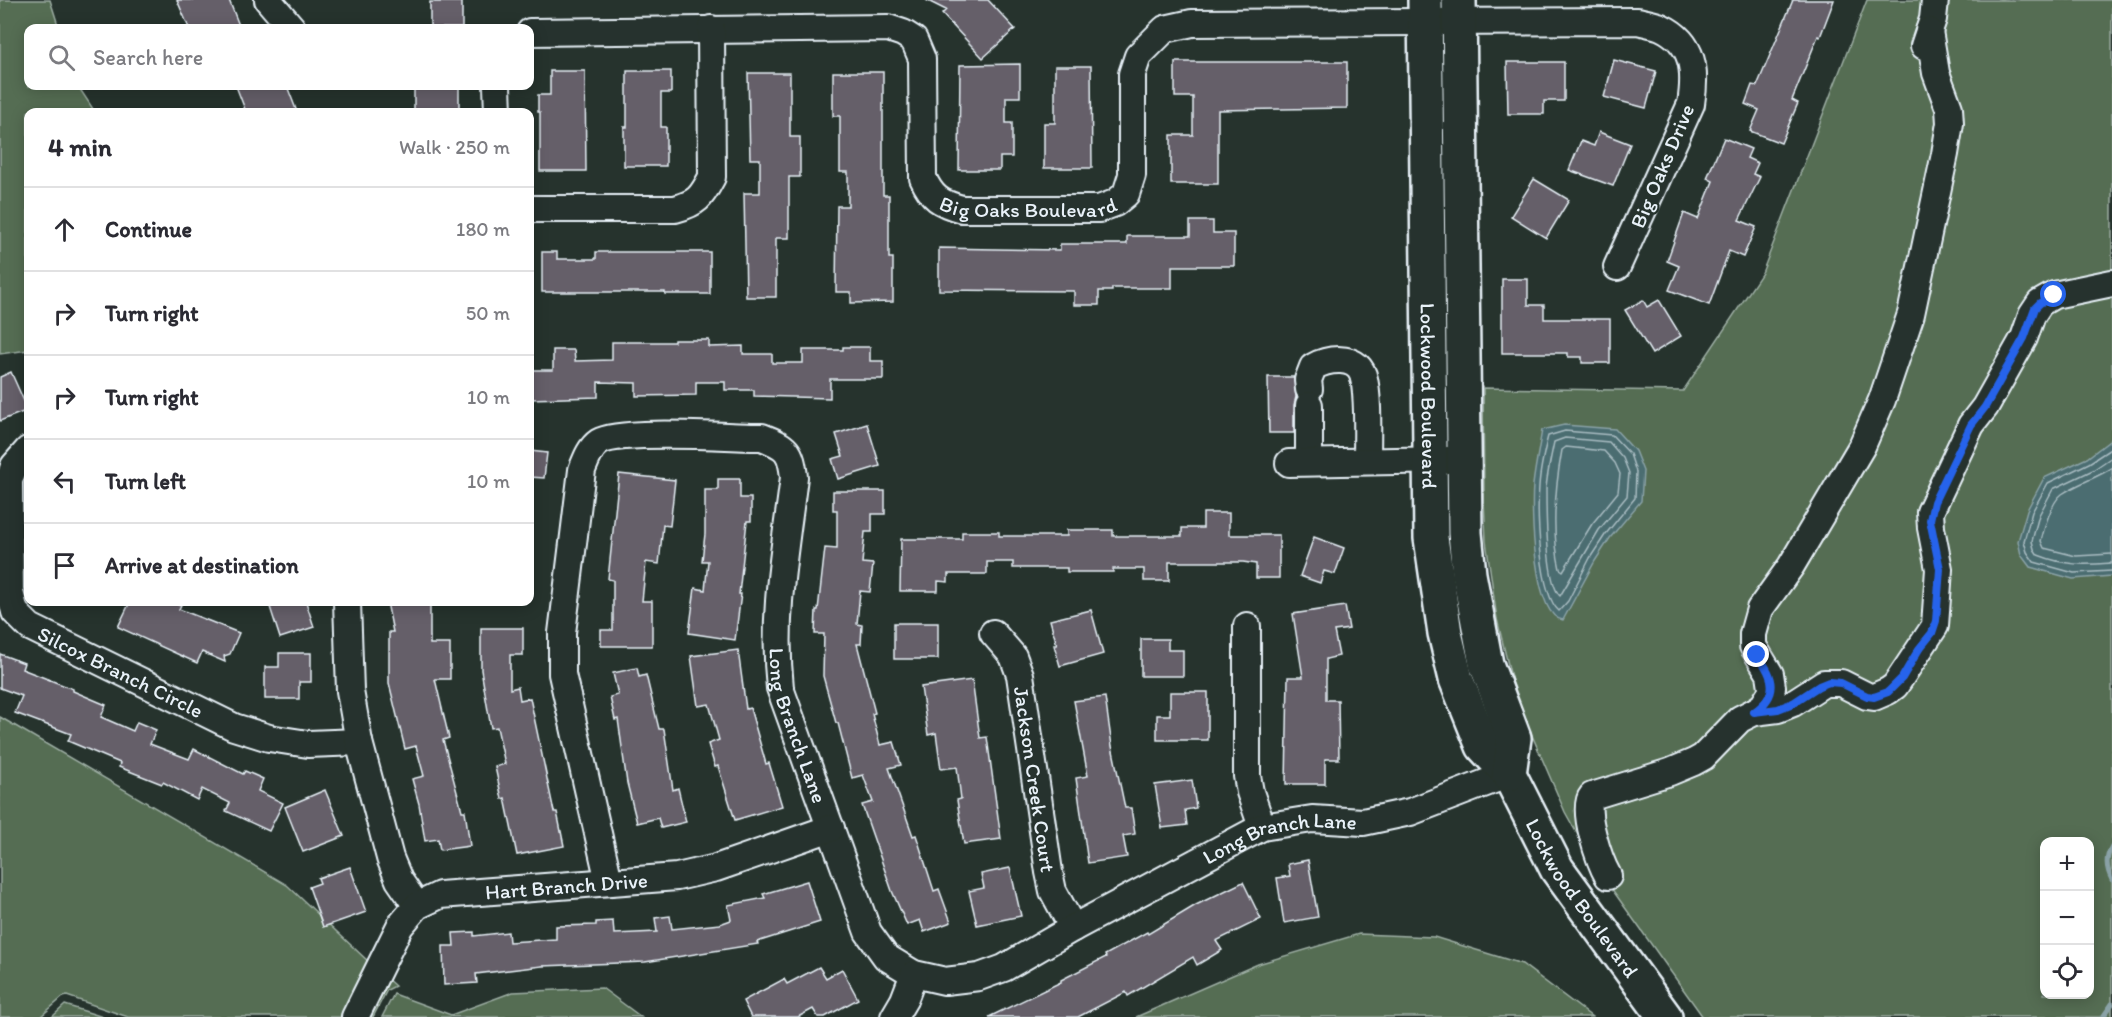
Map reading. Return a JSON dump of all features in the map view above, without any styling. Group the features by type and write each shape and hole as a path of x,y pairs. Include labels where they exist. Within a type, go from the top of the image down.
{"main road":[{"name":"Lockwood Boulevard","path":"1425,12 1431,538 1444,633 1456,679 1483,746 1509,774 1557,869 1665,1017"},
{"name":"Lockwood Boulevard","path":"1459,12 1465,533 1469,574 1486,664 1514,738 1509,774"}],"street":[{"path":"268,0 289,24"},
{"path":"1608,876 1598,852 1589,814 1589,798 1694,762 1703,757 1734,723 1763,706 1772,687 1770,674 1753,646 1753,634 1760,609 1791,566 1862,446 1882,400 1911,314 1946,154 1950,123 1949,108 1925,42 1934,13 1935,0"},
{"name":"Big Oaks Boulevard","path":"534,32 711,28 888,28 914,40 922,59 923,178 930,193 945,204 962,209 1099,209 1115,203 1126,194 1132,175 1132,74 1138,56 1165,29 1192,23 1459,12"},
{"name":"Big Oaks Drive","path":"1459,12 1638,21 1661,27 1679,40 1692,60 1695,81 1691,104 1617,267"},
{"path":"534,209 675,210 693,204 703,194 712,177 711,28"},
{"path":"497,90 498,108"},
{"path":"1754,712 1778,709 1829,682 1841,683 1867,696 1874,697 1888,692 1902,678 1935,626 1940,569 1930,512 1971,425 1990,398 2024,338 2032,315 2040,303 2054,295 2112,283"},
{"path":"1367,461 1365,392 1360,369 1340,360 1323,362 1313,367 1308,380 1309,397 1299,462 1464,460"},
{"name":"Long Branch Lane","path":"609,882 562,674 562,633 582,470 588,455 598,442 622,435 762,437 782,445 792,459 794,477 777,608 776,654 780,688 867,932 886,957 914,974 945,981 979,976 1004,968 1073,928 1262,827 1312,819 1363,822 1410,812 1509,774"},
{"name":"Silcox Branch Circle","path":"24,455 14,466 9,481 10,592 15,612 30,627 234,727 269,738 308,744 359,742"},
{"path":"347,606 350,692 359,742 390,858 399,880 417,906 400,926 357,1014"},
{"path":"1247,626 1248,776 1250,792 1262,827"},
{"name":"Jackson Creek Court","path":"993,633 1013,656 1020,675 1049,872 1053,891 1073,928"},
{"name":"Hart Branch Drive","path":"417,906 440,896 677,877 716,868 831,828"},
{"path":"894,1017 904,1000 914,974"}],"green space":[{"path":"0,0 50,0 58,24 24,24 24,90 81,90 92,108 24,108 24,351 0,354"},
{"path":"1867,0 2112,0 2112,1017 1703,1017 1594,864 1565,812 1516,698 1497,619 1486,541 1483,388 1683,391 1762,273"},
{"path":"0,717 287,885 371,964 351,1017 128,1017 67,996 40,1017 0,1017"},
{"path":"1359,934 1434,937 1522,964 1592,1017 1136,1017 1258,964"},
{"path":"385,977 395,986 387,990 373,1017 365,1017"},
{"path":"602,988 641,1017 382,1017 394,994 451,1015 513,992"},
{"path":"65,1005 103,1017 52,1017"}],"water":[{"path":"1564,425 1615,429 1635,451 1643,471 1641,501 1610,538 1563,620 1553,614 1545,601 1540,582 1536,560 1532,498 1542,430"},
{"path":"2112,439 2112,576 2073,579 2030,567 2021,555 2018,541 2027,510 2044,478 2087,458"}],"building":[{"path":"177,0 229,0 238,24 187,24"},
{"path":"926,0 988,0 1015,29 983,58 942,14 946,10"},
{"path":"1793,0 1834,0 1792,100 1798,103 1781,143 1750,131 1759,110 1745,104 1752,85 1757,86"},
{"path":"430,2 462,2 462,24 430,24"},
{"path":"1614,60 1656,71 1646,108 1604,97"},
{"path":"1175,62 1347,62 1347,108 1218,110 1218,184 1171,184 1171,135 1193,135 1193,97 1175,97"},
{"path":"1507,62 1564,62 1564,101 1544,101 1544,114 1508,114"},
{"path":"1020,64 1020,97 1006,97 1006,123 1012,123 1012,157 1000,157 1000,170 959,170 960,65"},
{"path":"1055,66 1091,66 1092,168 1044,168 1044,123 1055,123"},
{"path":"550,71 585,71 586,171 540,171 538,95 550,95"},
{"path":"627,71 671,71 671,93 661,93 661,127 666,127 666,166 624,166"},
{"path":"833,72 883,72 883,195 889,195 889,258 893,258 893,302 851,303 851,292 836,292 837,206 848,206 848,172 840,172 840,116 833,116"},
{"path":"748,73 790,73 790,137 800,137 800,177 789,177 789,238 776,238 776,297 746,297 744,193 760,193 760,159 750,159"},
{"path":"238,90 289,90 295,108 244,108"},
{"path":"414,90 459,90 459,108 414,108"},
{"path":"1599,132 1630,144 1613,186 1569,170 1581,141 1594,146"},
{"path":"1724,138 1751,149 1747,158 1758,163 1753,174 1760,177 1739,220 1756,227 1743,257 1729,251 1709,305 1669,290 1679,266 1667,261 1684,213 1698,219 1713,181 1707,178"},
{"path":"1534,179 1569,200 1546,238 1511,216"},
{"path":"1190,221 1213,221 1213,233 1234,233 1234,266 1172,266 1172,288 1112,288 1112,291 1099,291 1099,305 1074,305 1074,291 939,290 939,248 1060,250 1060,244 1127,244 1127,236 1190,236"},
{"path":"542,252 557,252 557,259 596,259 596,252 710,252 710,294 542,292"},
{"path":"1502,279 1528,279 1528,305 1544,305 1544,319 1610,319 1610,363 1582,363 1582,357 1568,357 1568,353 1502,353"},
{"path":"1643,300 1647,307 1659,300 1681,336 1652,354 1625,310"},
{"path":"674,340 709,340 709,347 743,346 743,354 772,354 772,363 803,363 803,350 870,347 870,361 883,361 883,379 830,379 830,398 754,396 754,390 725,390 725,382 696,382 696,395 636,396 636,383 598,382 598,397 534,399 534,370 553,370 553,350 574,350 575,361 612,360 612,342 674,342"},
{"path":"11,372 24,401 24,412 0,421 0,377"},
{"path":"1268,377 1294,377 1296,397 1294,433 1269,433"},
{"path":"867,424 880,466 838,479 832,459 843,456 836,434"},
{"path":"534,451 547,453 544,478 534,477"},
{"path":"619,474 675,480 670,526 663,525 659,564 646,562 642,601 652,601 652,646 601,646 601,630 613,630 613,580 608,579"},
{"path":"718,479 740,479 740,498 751,498 751,521 747,521 735,640 689,633 695,588 705,590 708,561 702,561 705,534 705,490 718,490"},
{"path":"833,491 885,491 885,514 872,514 872,532 865,532 862,563 873,564 870,592 860,591 857,624 862,625 861,644 857,644 875,713 872,714 880,745 894,742 901,765 889,768 913,836 916,835 934,891 939,889 951,922 924,932 920,920 907,925 892,891 862,805 873,802 863,775 852,778 823,676 824,634 815,634 816,610 818,610 825,548 837,549 837,510 833,510"},
{"path":"1203,513 1229,513 1229,535 1279,535 1279,578 1256,578 1256,564 1243,562 1169,562 1169,581 1144,581 1144,569 1067,572 1067,568 1013,568 1013,562 987,562 987,574 948,574 948,582 938,581 938,591 900,591 901,539 962,539 962,532 999,532 999,536 1067,536 1067,530 1113,530 1113,536 1182,536 1182,528 1203,528"},
{"path":"1314,537 1344,548 1335,574 1324,571 1320,583 1300,576"},
{"path":"128,606 180,606 179,609 239,633 230,654 224,656 225,662 202,652 197,663 118,627"},
{"path":"307,606 314,627 280,638 270,607"},
{"path":"388,606 430,606 430,644 450,644 450,679 435,679 449,738 443,740 462,811 465,811 470,846 440,850 438,839 425,841 412,779 424,776 416,746 405,749 389,683 389,632 393,632"},
{"path":"1345,606 1349,629 1334,631 1339,656 1326,659 1326,700 1338,700 1339,759 1325,759 1325,784 1286,784 1288,677 1303,677 1293,614"},
{"path":"1091,610 1103,654 1060,666 1050,620"},
{"path":"894,623 938,623 938,659 894,659"},
{"path":"481,628 523,628 523,655 510,655 510,689 518,687 520,700 530,698 554,812 557,812 564,846 517,855 505,798 502,799 495,767 505,764 497,727 491,728 481,670"},
{"path":"1141,639 1168,639 1168,650 1183,650 1183,676 1141,676"},
{"path":"738,650 746,709 750,708 766,764 769,763 782,806 735,820 718,766 715,767 708,744 719,740 709,704 698,706 691,656"},
{"path":"279,653 311,653 311,682 299,682 299,699 265,699 265,667 279,667"},
{"path":"0,654 24,663 22,669 106,705 101,717 133,731 137,722 156,730 150,744 189,759 194,749 243,774 245,771 263,779 258,791 283,803 269,831 226,811 230,803 202,789 197,800 163,782 162,784 119,767 120,763 68,741 71,734 15,713 22,696 0,688"},
{"path":"637,668 639,677 646,675 659,729 664,729 673,790 678,788 686,822 661,828 658,818 637,823 627,783 618,719 615,720 610,697 618,695 613,673"},
{"path":"972,680 980,738 987,737 1001,839 964,844 957,800 961,799 957,767 941,769 936,733 928,735 921,687"},
{"path":"1170,692 1208,692 1208,740 1157,740 1157,715 1170,715"},
{"path":"1105,697 1125,808 1131,808 1135,834 1123,836 1127,857 1088,863 1076,778 1088,776 1074,701"},
{"path":"1192,780 1196,808 1185,810 1187,825 1162,828 1155,785"},
{"path":"325,790 344,836 303,852 285,807"},
{"path":"1308,860 1318,917 1284,923 1277,878 1290,876 1288,864"},
{"path":"350,867 366,912 323,927 309,887 320,883 318,878"},
{"path":"1010,868 1021,916 977,925 969,891 984,888 981,874"},
{"path":"807,881 820,922 757,942 758,944 645,962 542,966 476,974 477,983 444,985 443,946 454,946 453,933 474,932 474,936 508,932 509,942 556,939 556,926 596,925 596,922 613,921 614,934 657,932 655,918 670,916 672,929 720,924 731,920 728,905 765,898 763,894"},
{"path":"1243,882 1261,919 1216,941 1222,950 1197,965 1193,957 1128,996 1126,992 1078,1017 989,1017 1061,982 1196,905"},
{"path":"819,967 826,978 842,969 858,999 825,1017 818,1017 813,1009 798,1017 751,1017 743,1001 784,979 787,984"}],"waterway":[{"path":"2112,846 2107,863 2112,880"},
{"path":"2103,1017 2112,1004"}],"route":[{"path":"1757,655 1770,674 1772,687 1763,706 1754,712 1778,709 1793,703 1824,683 1841,683 1867,696 1874,697 1888,692 1902,678 1919,649 1932,633 1936,621 1940,569 1930,512 1974,418 1985,407 2024,338 2035,308 2054,295"}]}
